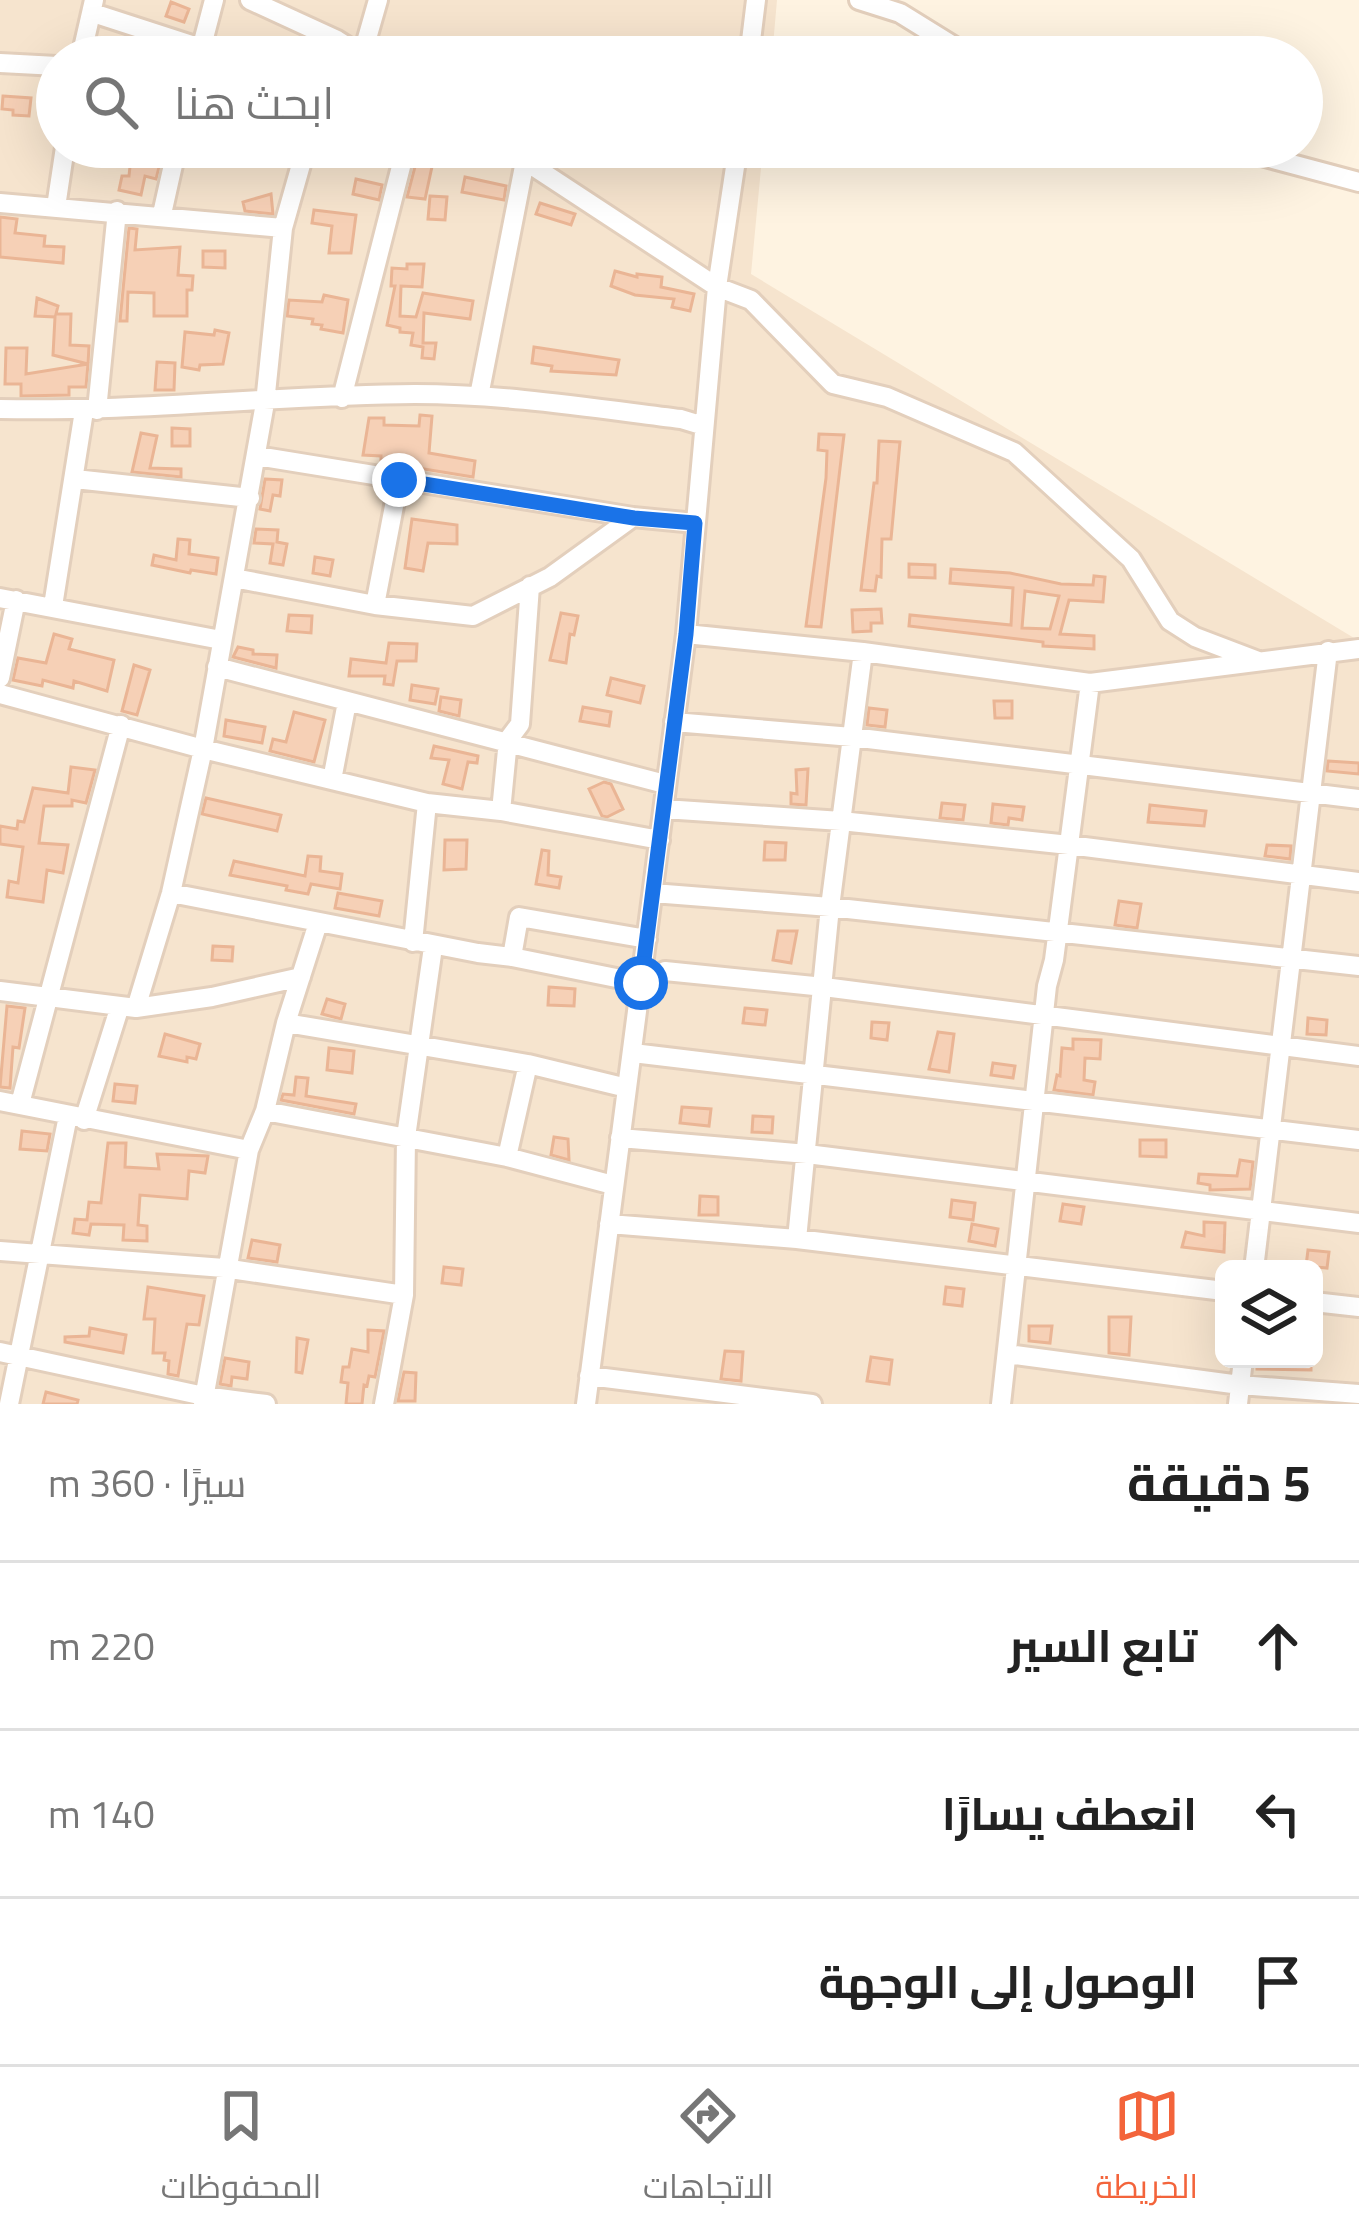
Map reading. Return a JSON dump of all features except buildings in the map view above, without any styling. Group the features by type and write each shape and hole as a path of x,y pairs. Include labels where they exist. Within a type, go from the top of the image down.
{"street":[{"path":"204,36 214,0"},
{"path":"252,0 314,36"},
{"path":"369,36 378,0"},
{"path":"752,36 756,0"},
{"path":"859,0 900,13 937,36"},
{"path":"94,7 162,36"},
{"path":"0,63 36,65"},
{"path":"56,207 62,168"},
{"path":"161,214 172,168"},
{"path":"9,1404 8,1354 40,1256 76,1118 128,1008 171,893 250,498 266,403 283,228 300,168"},
{"path":"342,398 401,168"},
{"path":"479,396 524,168"},
{"path":"536,168 717,287 751,300 832,384 887,398 1014,452 1132,559 1170,621 1195,637 1258,661"},
{"path":"586,1404 686,634 717,287 734,168"},
{"path":"1307,168 1359,182"},
{"path":"0,203 283,228"},
{"path":"53,606 91,410 117,211"},
{"path":"0,409 479,396 680,419 704,426"},
{"path":"257,456 634,518 695,523"},
{"path":"74,479 250,498"},
{"path":"375,605 399,480"},
{"path":"234,578 375,605 473,616 530,586 634,518"},
{"path":"501,811 508,740 520,724 530,586"},
{"path":"0,678 8,599 221,640"},
{"path":"686,634 1090,683 1359,649"},
{"path":"1255,1260 1328,651"},
{"path":"797,1239 830,907 863,652"},
{"path":"218,667 665,784"},
{"path":"1001,1404 1047,986 1090,683"},
{"path":"0,694 427,803 501,811 660,840"},
{"path":"332,780 347,702"},
{"path":"674,722 852,737 1359,799"},
{"path":"121,725 50,997 10,1102 248,1150"},
{"path":"413,942 427,803"},
{"path":"664,809 841,821 1359,882"},
{"path":"171,893 641,983 665,971 824,987 1359,1056"},
{"path":"653,893 830,907 1359,966"},
{"path":"512,956 520,917 647,939"},
{"path":"203,1400 248,1150 265,1112 286,1023 318,923"},
{"path":"384,1404 404,1295 406,1137 433,946"},
{"path":"0,991 128,1008 212,997 301,976"},
{"path":"286,1023 528,1064 627,1088"},
{"path":"633,1053 1359,1140"},
{"path":"507,1157 528,1064"},
{"path":"265,1112 507,1157 613,1185"},
{"path":"620,1138 807,1154 1359,1223"},
{"path":"609,1224 797,1239 1215,1290"},
{"path":"0,1251 224,1268 404,1295"},
{"path":"1323,1303 1359,1307"},
{"path":"8,1354 148,1395 266,1404"},
{"path":"1007,1354 1239,1394 1359,1394"},
{"path":"589,1376 812,1404"}],"shaded area":[{"path":"0,0 777,0 774,36 36,36 36,168 761,168 751,274 1359,641 1359,1404 0,1404"}],"route":[{"path":"399,480 634,518 695,523 686,634 641,983"}]}
